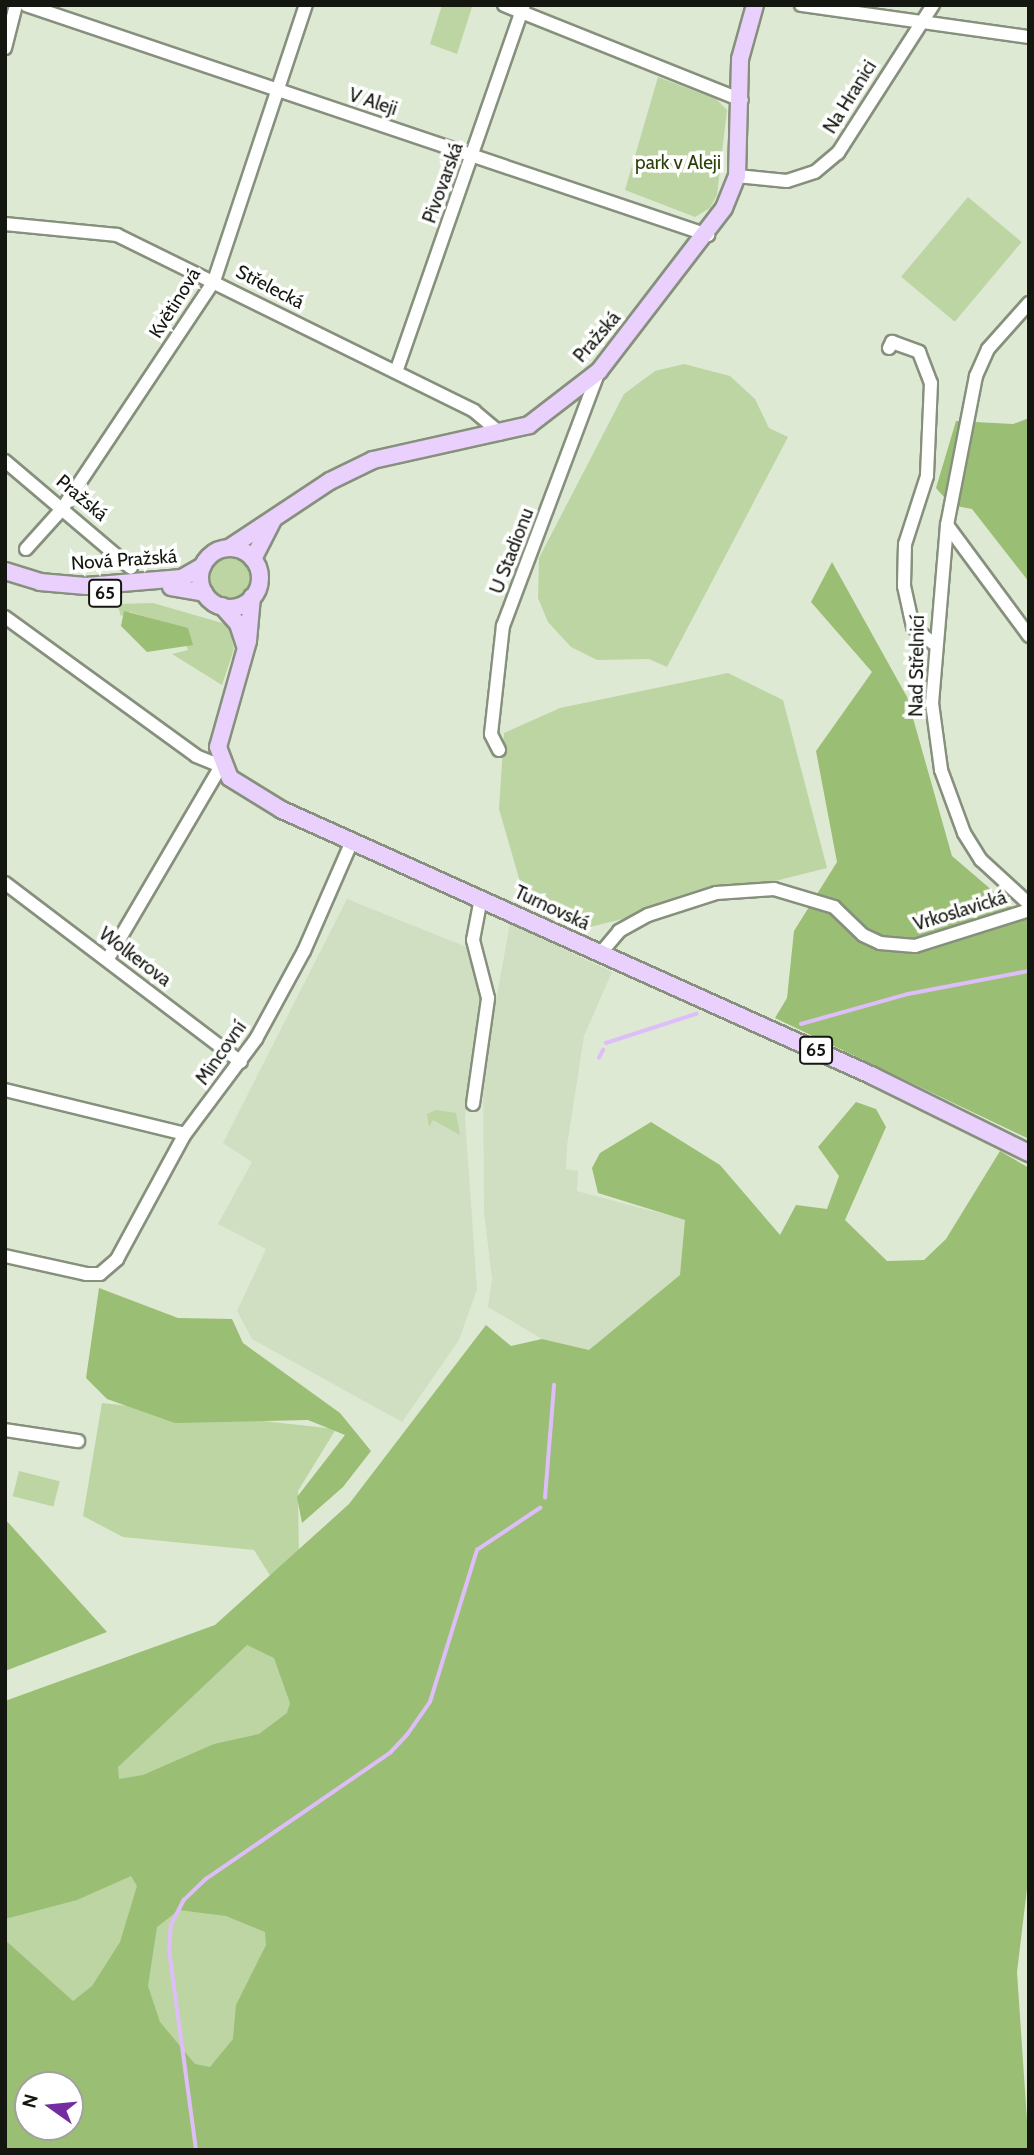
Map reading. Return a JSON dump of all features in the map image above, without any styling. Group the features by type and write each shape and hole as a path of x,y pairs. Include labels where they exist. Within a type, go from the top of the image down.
{"main road":[{"name":"Pražská","path":"202,566 213,553 229,548 274,518 373,460 501,433 548,412 599,371 708,235 737,176 742,100 740,59 755,5"},
{"name":"Pražská","path":"252,597 259,582 253,559 255,545 274,518"},
{"path":"229,548 253,559"},
{"path":"202,566 204,593"},
{"name":"Nová Pražská","path":"5,571 40,582 86,586 182,578 202,566"},
{"name":"Nová Pražská","path":"5,582 70,595 183,586 204,593"},
{"name":"65","path":"204,593 222,606 238,624 246,651"},
{"path":"222,606 238,606 252,597"},
{"path":"221,766 220,739 246,651 252,597"},
{"name":"Turnovská","path":"221,766 260,798 873,1076 1029,1153"}],"street":[{"path":"5,48 16,5"},
{"name":"V Aleji","path":"26,5 708,235"},
{"name":"Květinová","path":"26,550 62,509 214,281 306,5"},
{"path":"504,5 523,8 742,100"},
{"path":"801,5 1029,37"},
{"name":"Na Hranici","path":"737,176 787,181 815,172 838,153 920,21 933,5"},
{"name":"Pivovarská","path":"396,372 474,155 523,8"},
{"name":"Střelecká","path":"5,224 117,235 474,411 501,433"},
{"name":"Nad Střelnicí","path":"1029,303 988,349 976,376 947,525 933,643 932,703 941,770 954,808 981,860 1029,904"},
{"path":"889,348 892,342 919,352 931,383 927,476 905,544 904,586 913,627 933,643"},
{"name":"U Stadionu","path":"499,750 491,734 503,626 599,371"},
{"name":"Pražská","path":"5,461 131,568"},
{"path":"947,525 1029,636"},
{"path":"5,617 196,756 221,766 107,960"},
{"name":"Mincovní","path":"5,1256 100,1273 117,1259 186,1134 241,1062 304,951 352,841"},
{"name":"Wolkerova","path":"5,883 241,1062"},
{"name":"Vrkoslavická","path":"600,954 619,931 648,915 716,893 774,889 834,907 863,935 880,943 915,946 1029,910"},
{"path":"473,1104 488,998 473,940 481,898"},
{"path":"5,1090 186,1134"},
{"path":"5,1430 78,1441"}],"shaded area":[{"path":"347,899 469,948 480,996 465,1118 477,1289 459,1340 402,1422 252,1339 237,1311 266,1249 218,1224 252,1162 223,1143"},
{"path":"510,923 612,972 584,1036 567,1146 566,1169 578,1171 577,1191 686,1220 681,1275 589,1350 542,1339 488,1307 492,1279 484,1212 483,1074"}],"green space":[{"path":"442,5 472,7 457,54 430,44"},
{"name":"park v Aleji","path":"658,77 716,99 727,110 717,195 710,208 695,217 625,190"},
{"path":"968,197 1022,242 955,322 901,277"},
{"path":"684,364 730,376 755,399 769,428 788,437 667,667 649,659 597,660 571,647 548,622 538,598 539,558 624,394 655,371"},
{"path":"1029,418 1029,582 972,509 951,505 936,488 956,421 1013,424"},
{"path":"231,557 246,563 252,578 246,593 231,599 216,593 210,578 216,563"},
{"path":"832,562 907,697 952,856 1029,922 1029,1139 775,1018 787,998 794,931 837,862 816,751 872,672 811,602"},
{"path":"153,603 229,625 234,649 222,685 172,654 188,650 178,626 130,612 121,616 117,604"},
{"path":"124,611 188,628 193,645 147,652 121,626"},
{"path":"728,673 783,700 827,868 578,930 525,899 499,809 504,733 560,708"},
{"path":"856,1102 876,1109 886,1127 845,1220 887,1261 924,1260 946,1239 1000,1151 1029,1168 1029,1872 1017,1972 1029,2150 5,2150 5,1940 73,2001 92,1986 120,1942 137,1886 131,1876 77,1900 5,1919 5,1701 215,1625 349,1504 486,1325 511,1346 542,1339 589,1350 680,1275 685,1220 598,1193 592,1168 600,1153 651,1122 720,1165 780,1235 796,1205 827,1209 839,1176 818,1147","holes":["247,1645 274,1658 290,1703 287,1713 259,1734 214,1744 143,1775 119,1779 118,1767","179,1910 226,1916 265,1932 266,1945 236,2005 233,2039 210,2067 195,2064 160,2022 148,1986 157,1927"]},
{"path":"436,1110 456,1113 460,1135 433,1120 429,1127 427,1114"},
{"path":"99,1288 178,1318 232,1319 243,1343 340,1413 371,1451 343,1487 302,1523 297,1497 345,1435 308,1420 175,1423 107,1399 86,1378"},
{"path":"102,1403 336,1429 298,1491 299,1558 487,1608 211,2083 5,1974 5,1850 276,1585 254,1550 123,1537 83,1516"},
{"path":"19,1471 60,1481 53,1506 13,1496"},
{"path":"5,1519 107,1632 5,1671"}],"waterway":[{"path":"801,1024 908,994 1029,971"},
{"path":"606,1043 696,1014"},
{"path":"599,1058 603,1050"},
{"path":"545,1498 554,1385"},
{"path":"196,2150 169,1951 171,1925 184,1900 206,1879 390,1753 407,1735 430,1702 477,1550 540,1508"}]}
